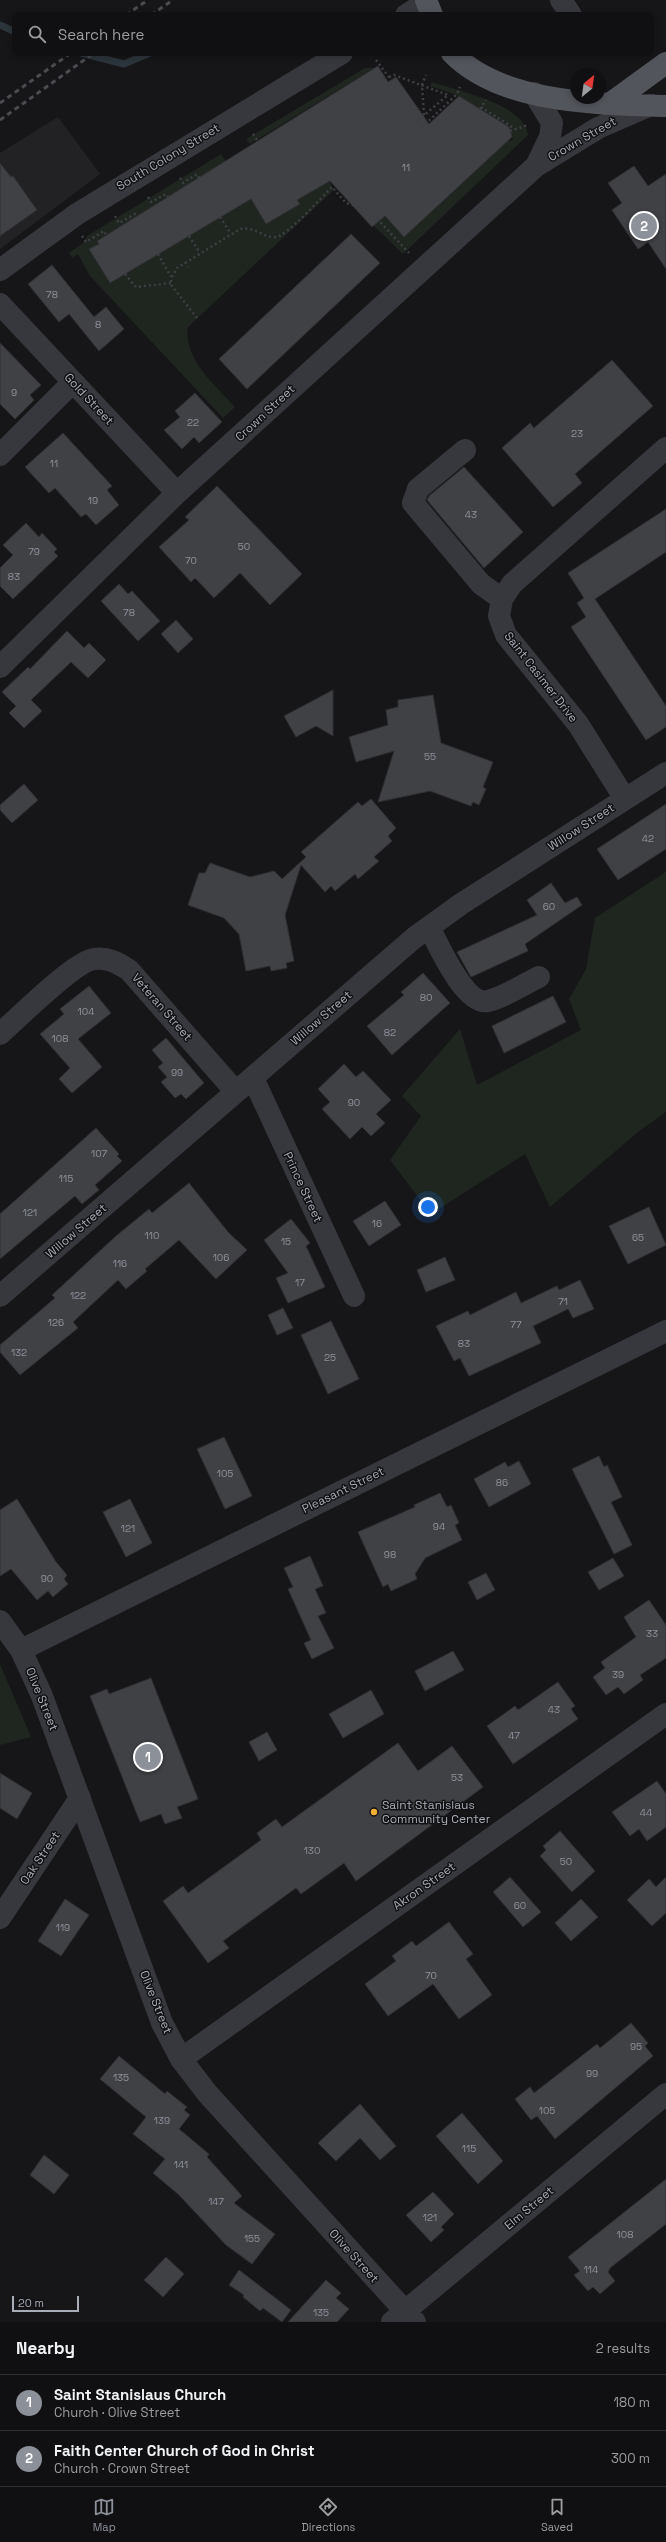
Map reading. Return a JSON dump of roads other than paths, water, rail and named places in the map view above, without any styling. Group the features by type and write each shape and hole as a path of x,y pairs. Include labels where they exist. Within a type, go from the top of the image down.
{"main road":[{"path":"455,56 469,68 490,80 534,93 611,103 659,105"},
{"name":"Crown Street","path":"611,103 666,63"}],"street":[{"path":"561,0 569,12"},
{"path":"413,12 428,6"},
{"name":"South Colony Street","path":"0,270 83,210 337,56"},
{"name":"Crown Street","path":"534,93 552,123 550,137 536,166"},
{"name":"Crown Street","path":"0,667 177,493 536,166 598,128 659,105"},
{"name":"Gold Street","path":"0,304 177,493"},
{"path":"0,455 73,382"},
{"name":"Saint Casimer Drive","path":"625,799 578,724 506,635 499,616 502,599 512,584 666,448"},
{"path":"465,450 418,489 412,503 481,584 502,599"},
{"name":"Willow Street","path":"0,1296 429,927 461,904 666,773"},
{"path":"429,927 460,984 475,998 487,1002 538,977"},
{"name":"Veteran Street","path":"0,1034 76,968 94,959 114,961 129,970 236,1092"},
{"name":"Prince Street","path":"253,1078 354,1296"},
{"name":"Pleasant Street","path":"21,1650 666,1331"},
{"name":"Olive Street","path":"0,1620 21,1650 42,1696 162,2023 181,2059 207,2093 403,2318"},
{"name":"Akron Street","path":"181,2059 666,1714"},
{"name":"Oak Street","path":"0,1918 80,1798"},
{"name":"Elm Street","path":"403,2318 666,2094"}],"waterway":[{"path":"0,25 12,31"},
{"path":"93,56 124,64 143,56"}],"railway":[{"path":"130,12 148,0"},
{"path":"155,12 173,0"},
{"path":"0,103 67,56"},
{"path":"0,120 90,56"}],"place":[{"name":"Faith Center Church of God in Christ","path":"644,226"},
{"name":"Saint Stanislaus Church","path":"148,1757"},
{"name":"Saint Stanislaus Community Center","path":"374,1812"}]}
